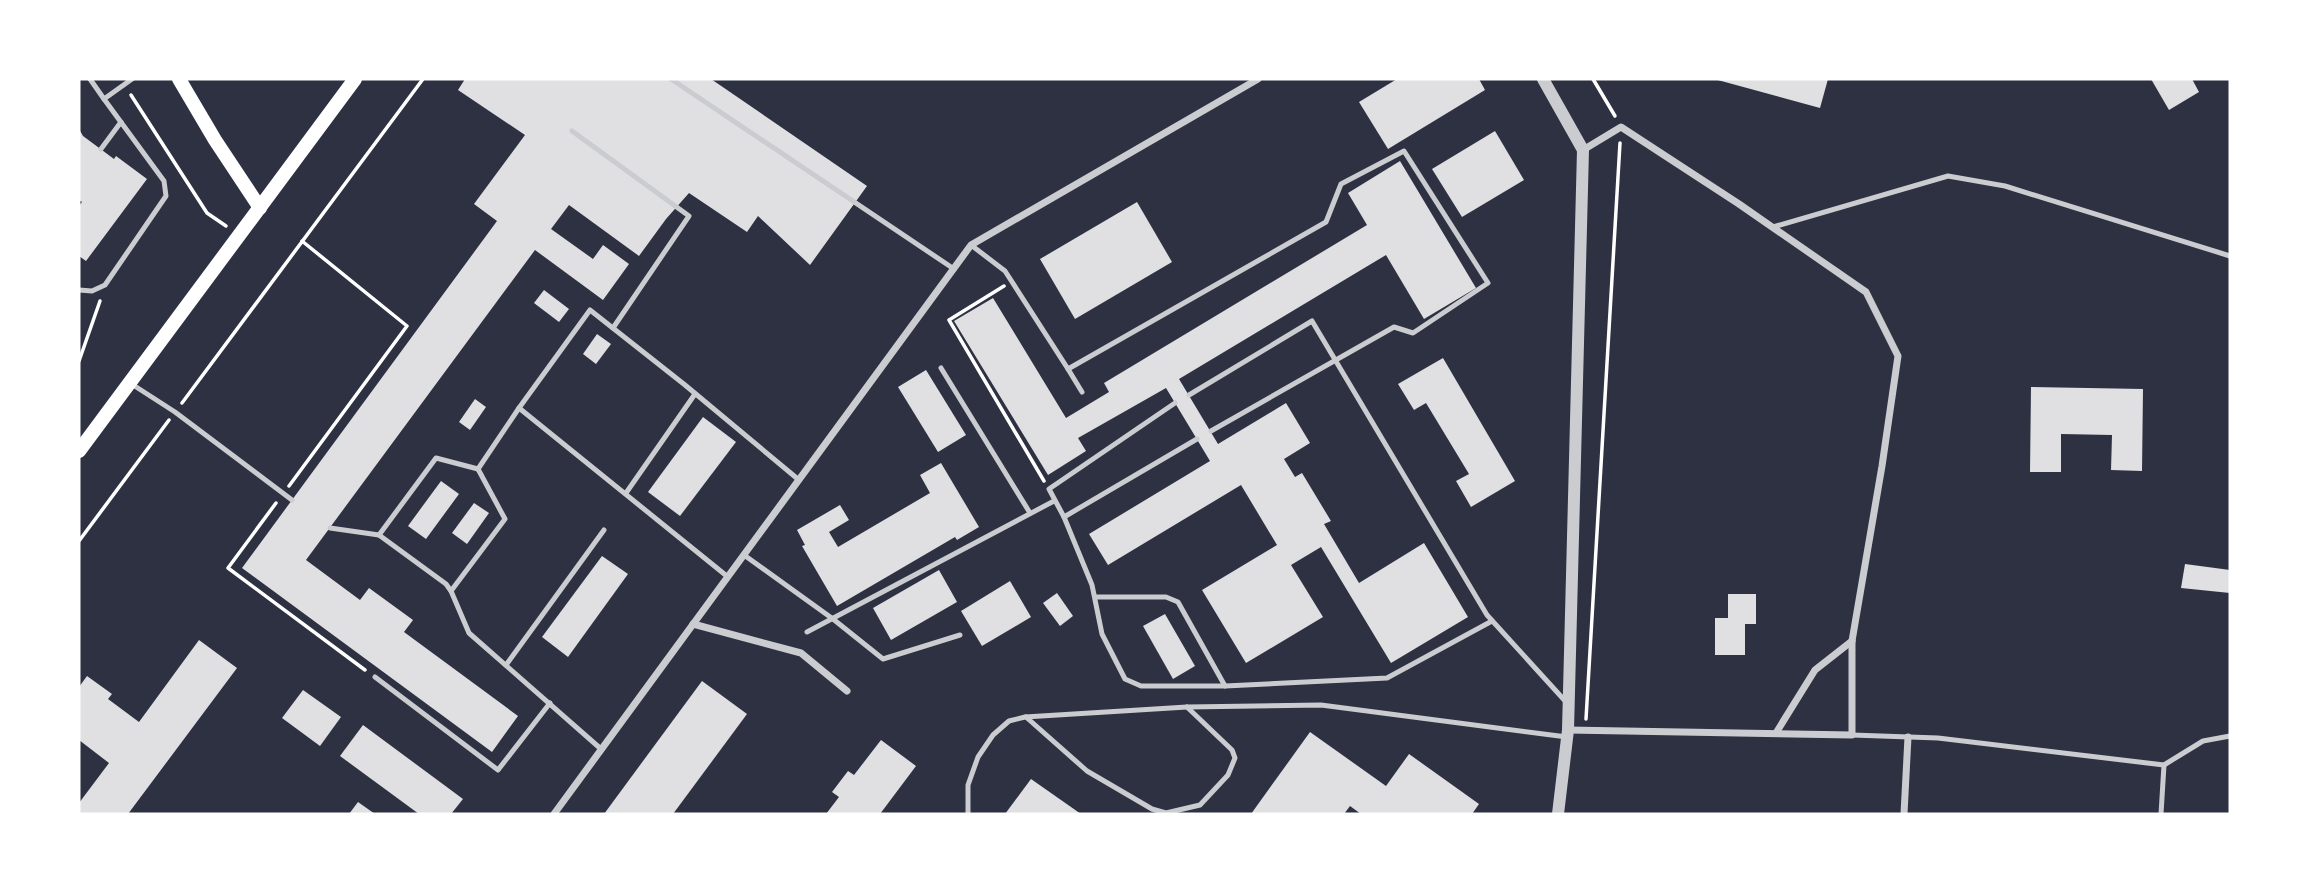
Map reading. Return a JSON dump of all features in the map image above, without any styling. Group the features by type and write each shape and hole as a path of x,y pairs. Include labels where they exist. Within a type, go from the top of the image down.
{"main road":[{"path":"179,79 260,208"},
{"path":"79,451 260,208 349,81"}],"street":[{"path":"554,814 971,245 1258,79"},
{"path":"1543,79 1583,150 1568,734 1558,814"},
{"path":"1568,734 1585,731 1852,735 1852,641 1898,356 1867,292 1621,127 1583,150"},
{"path":"693,624 801,653 847,691"},
{"path":"1776,733 1815,670 1852,641"},
{"path":"1904,814 1908,737"}],"lane":[{"path":"79,290 92,291 106,285 166,196 164,181 90,79"},
{"path":"104,99 132,79"},
{"path":"671,79 954,269"},
{"path":"101,149 121,122"},
{"path":"572,131 689,216 612,328"},
{"path":"1068,369 1326,222 1341,184 1404,151 1488,284 1413,333 1394,327 1211,431"},
{"path":"1773,227 1948,176 2005,186 2230,256"},
{"path":"971,245 1005,271 1082,392"},
{"path":"478,469 590,310 799,481"},
{"path":"1189,395 1312,321 1487,615 1569,706"},
{"path":"941,368 1030,513"},
{"path":"129,382 175,412 292,500"},
{"path":"626,493 695,394"},
{"path":"1175,403 1049,489 1064,517 1096,597 1102,634 1125,678 1141,686 1225,686 1387,678 1492,621"},
{"path":"519,408 728,577"},
{"path":"1064,517 1197,439"},
{"path":"379,535 436,458 478,469 505,519 452,592"},
{"path":"807,632 1054,500"},
{"path":"330,528 379,535 446,584 469,633 601,750"},
{"path":"506,665 604,530"},
{"path":"744,555 832,618 883,659 960,635"},
{"path":"1096,597 1166,597 1178,601 1225,686"},
{"path":"375,677 498,770 550,704"},
{"path":"968,814 968,785 978,757 993,735 1009,721 1025,717 1187,707 1321,705 1568,734"},
{"path":"1025,717 1087,771 1152,809 1166,813 1200,805 1228,775 1235,758 1232,750 1187,707"},
{"path":"1852,735 1938,738 2164,765 2203,741 2230,736"},
{"path":"2161,814 2164,765"}],"path":[{"path":"79,541 423,79"},
{"path":"1585,731 1621,127 1593,79"},
{"path":"124,84 207,213 239,236"},
{"path":"302,242 407,326 228,568 375,677"},
{"path":"1012,282 949,320 1049,489"},
{"path":"79,362 106,285"}],"building":[{"path":"465,79 711,79 867,186 810,265 758,216 747,232 689,193 639,256 569,205 551,229 593,259 603,245 629,264 603,300 535,250 306,560 360,600 369,588 413,620 404,632 518,716 492,752 242,568 497,221 474,204 525,135 458,90"},
{"path":"1397,79 1479,79 1485,90 1388,149 1359,102"},
{"path":"1714,79 1828,79 1820,108"},
{"path":"2151,79 2192,79 2199,92 2169,110"},
{"path":"79,129 83,136 114,159 116,156 147,179 86,261 79,256 79,206 82,202 79,200"},
{"path":"1495,131 1524,180 1462,217 1432,169"},
{"path":"1400,161 1476,288 1424,319 1386,255 1179,379 1218,444 1286,403 1310,443 1284,459 1295,477 1302,473 1331,521 1324,524 1359,583 1424,543 1468,617 1391,663 1321,547 1291,565 1323,617 1246,663 1202,590 1277,545 1241,485 1108,565 1089,534 1210,461 1166,388 1078,438 1086,451 1048,475 954,321 993,298 1066,418 1109,392 1104,383 1367,225 1348,193"},
{"path":"1137,202 1172,262 1075,319 1040,259"},
{"path":"544,290 569,309 559,322 534,303"},
{"path":"597,334 611,344 596,364 583,354"},
{"path":"1443,358 1515,481 1471,507 1456,481 1469,474 1426,403 1414,410 1398,384"},
{"path":"926,370 966,435 938,452 898,387"},
{"path":"2031,387 2143,389 2142,471 2111,470 2112,435 2061,434 2061,472 2030,472"},
{"path":"475,399 486,407 470,430 459,422"},
{"path":"703,417 736,442 680,516 648,492"},
{"path":"941,463 979,527 957,540 955,537 837,606 802,546 805,545 797,530 840,505 849,520 829,532 838,547 930,493 920,475"},
{"path":"441,481 459,494 426,539 408,526"},
{"path":"474,503 489,513 467,544 452,533"},
{"path":"602,556 628,574 568,657 542,637"},
{"path":"2185,564 2230,570 2230,593 2181,588"},
{"path":"939,570 957,602 891,640 873,608"},
{"path":"1010,581 1031,617 982,646 961,611"},
{"path":"1057,593 1073,616 1060,626 1043,603"},
{"path":"1728,594 1756,594 1756,624 1745,624 1745,655 1715,655 1715,618 1728,618"},
{"path":"1165,614 1195,666 1173,679 1143,626"},
{"path":"199,640 237,668 128,814 79,814 79,803 109,763 79,740 79,687 87,676 112,694 108,699 139,722"},
{"path":"702,681 747,714 673,814 604,814"},
{"path":"303,690 341,717 320,746 282,718"},
{"path":"363,725 463,799 451,814 419,814 340,756"},
{"path":"1310,732 1386,786 1409,754 1479,804 1472,814 1361,814 1350,806 1344,814 1251,814"},
{"path":"881,740 916,766 880,814 826,814 839,797 832,792 848,771 854,775"},
{"path":"1031,779 1081,814 1005,814"},
{"path":"358,802 375,814 349,814"}]}
